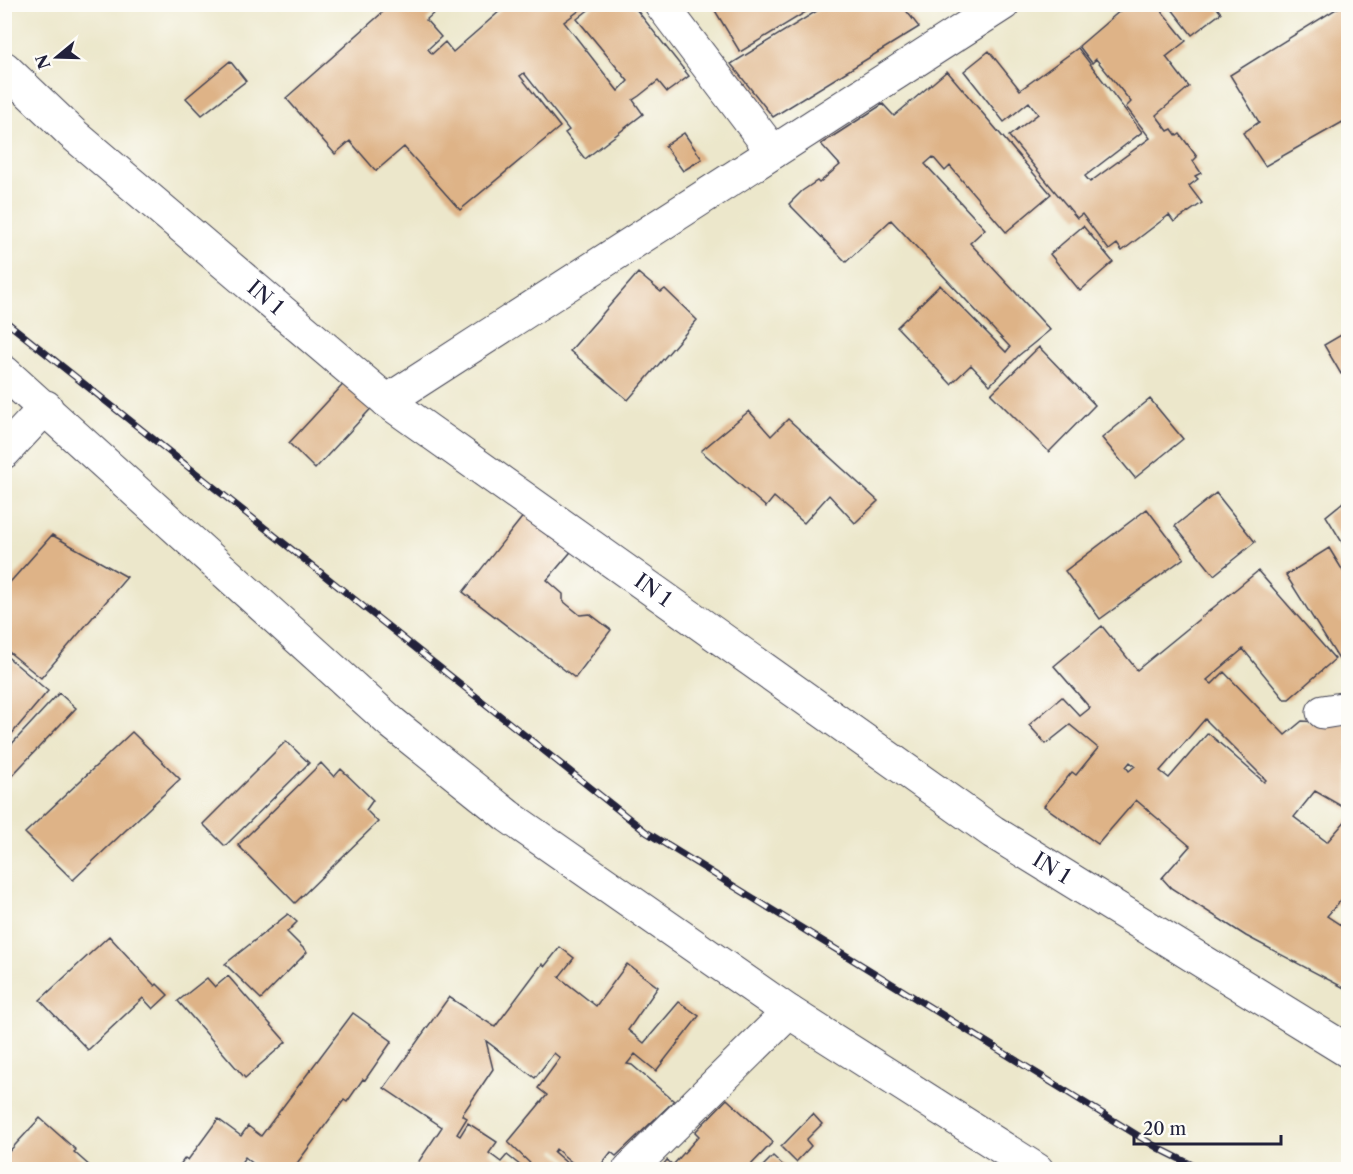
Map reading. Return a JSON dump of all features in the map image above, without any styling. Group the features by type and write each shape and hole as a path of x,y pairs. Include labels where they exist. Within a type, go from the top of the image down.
{"street":[{"path":"661,4 773,152"},
{"path":"387,401 1003,4"},
{"name":"IN 1","path":"4,68 73,134 387,401 993,832 1348,1051"},
{"path":"4,372 46,407 392,723 508,816 789,1012 1037,1170"},
{"path":"4,452 46,407"},
{"path":"629,1170 789,1012"}],"building":[{"path":"392,4 428,4 435,12 426,20 441,37 428,49 432,54 445,42 453,52 508,4 588,4 564,22 618,91 628,81 577,19 596,4 632,4 689,76 667,92 658,81 633,100 643,114 585,159 565,133 569,130 524,73 520,76 560,127 460,210 404,147 376,171 350,141 335,154 286,98"},
{"path":"711,4 819,4 740,52"},
{"path":"828,4 901,4 919,27 773,117 731,64"},
{"path":"942,4 956,4 947,10"},
{"path":"1128,4 1156,4 1186,41 1166,57 1189,87 1156,115 1168,131 1172,129 1177,136 1180,134 1197,157 1193,161 1201,173 1195,176 1198,179 1189,186 1202,203 1174,222 1169,215 1122,251 1117,244 1109,250 1082,214 1077,218 1009,136 1038,114 1029,102 1004,122 964,71 989,51 1020,90 1078,48 1142,132 1085,176 1090,182 1150,138 1126,107 1131,102 1096,59 1092,63 1079,46"},
{"path":"1168,4 1214,4 1221,13 1192,35"},
{"path":"1344,4 1348,6 1348,119 1265,166 1243,133 1259,122 1230,75"},
{"path":"230,61 246,81 202,115 186,98"},
{"path":"947,71 1051,194 1006,232 950,166 945,171 933,157 925,164 985,229 970,243 1050,330 1018,356 990,385 971,365 951,384 897,327 940,285 1006,352 1010,347 891,220 846,262 789,204 802,191 817,181 819,183 840,165 821,144 883,104 894,116"},
{"path":"684,133 702,159 683,171 665,146"},
{"path":"1083,226 1113,262 1080,291 1050,254"},
{"path":"638,273 661,292 665,289 697,320 628,400 570,351"},
{"path":"1348,331 1348,370 1341,374 1324,345"},
{"path":"1039,347 1095,405 1049,452 991,394"},
{"path":"351,376 378,401 315,469 289,443"},
{"path":"1150,399 1183,439 1135,478 1102,438"},
{"path":"749,411 771,436 788,419 878,501 855,523 829,495 804,523 774,497 766,507 701,451"},
{"path":"1216,493 1255,542 1214,575 1175,526"},
{"path":"1348,498 1348,552 1326,516"},
{"path":"1147,509 1184,558 1100,619 1065,571"},
{"path":"528,510 575,547 547,580 563,594 563,601 580,615 590,614 611,630 575,678 463,592"},
{"path":"52,535 127,577 41,678 4,648 4,589"},
{"path":"1329,548 1348,579 1348,674 1286,575"},
{"path":"1258,571 1335,659 1289,699 1284,699 1243,649 1207,680 1212,684 1224,672 1285,735 1302,721 1348,724 1348,810 1315,791 1294,817 1327,842 1348,818 1348,892 1327,916 1348,930 1348,990 1246,936 1171,888 1162,878 1190,846 1136,800 1098,844 1044,806 1072,772 1076,775 1098,748 1070,725 1046,744 1029,725 1062,697 1080,716 1090,708 1054,666 1102,626 1137,670","holes":["1205,719 1266,780 1264,782 1208,733 1169,778 1160,771","1130,762 1135,766 1129,771 1126,767"]},
{"path":"4,654 48,691 4,743"},
{"path":"59,693 76,708 4,784 4,746 8,748"},
{"path":"132,732 180,779 73,880 25,833"},
{"path":"286,741 309,763 225,846 203,824"},
{"path":"321,763 334,777 341,769 373,800 366,810 378,822 295,903 238,845"},
{"path":"288,914 297,922 287,932 307,952 261,999 225,964"},
{"path":"109,936 155,986 157,984 168,995 153,1009 143,998 88,1050 40,1000"},
{"path":"560,947 574,958 559,977 596,1006 627,964 658,987 628,1030 644,1043 679,1002 699,1016 656,1071 635,1054 627,1064 632,1065 674,1101 616,1156 611,1152 597,1170 581,1170 556,1149 554,1152 575,1170 537,1170 508,1142 547,1095 538,1088 560,1058 554,1053 535,1078 486,1041 493,1069 462,1115 467,1118 457,1134 460,1136 468,1123 497,1142 489,1153 501,1162 507,1155 526,1170 413,1170 442,1127 384,1088 449,997 495,1027 542,964 545,966"},
{"path":"228,976 286,1042 245,1078 178,1001 207,978 215,987"},
{"path":"353,1013 392,1041 365,1080 363,1079 347,1102 344,1100 292,1170 261,1170 245,1157 236,1170 176,1170 185,1158 188,1160 218,1119 241,1136 248,1126 261,1136"},
{"path":"727,1099 773,1142 746,1170 659,1170 667,1160 673,1165 699,1136 695,1132"},
{"path":"813,1114 822,1124 806,1140 811,1146 796,1162 781,1147"},
{"path":"40,1118 76,1150 74,1152 92,1168 90,1170 4,1170 4,1157"},
{"path":"773,1156 785,1167 783,1170 759,1170"}],"railway":[{"path":"4,320 646,832 1158,1148 1202,1170"}]}
